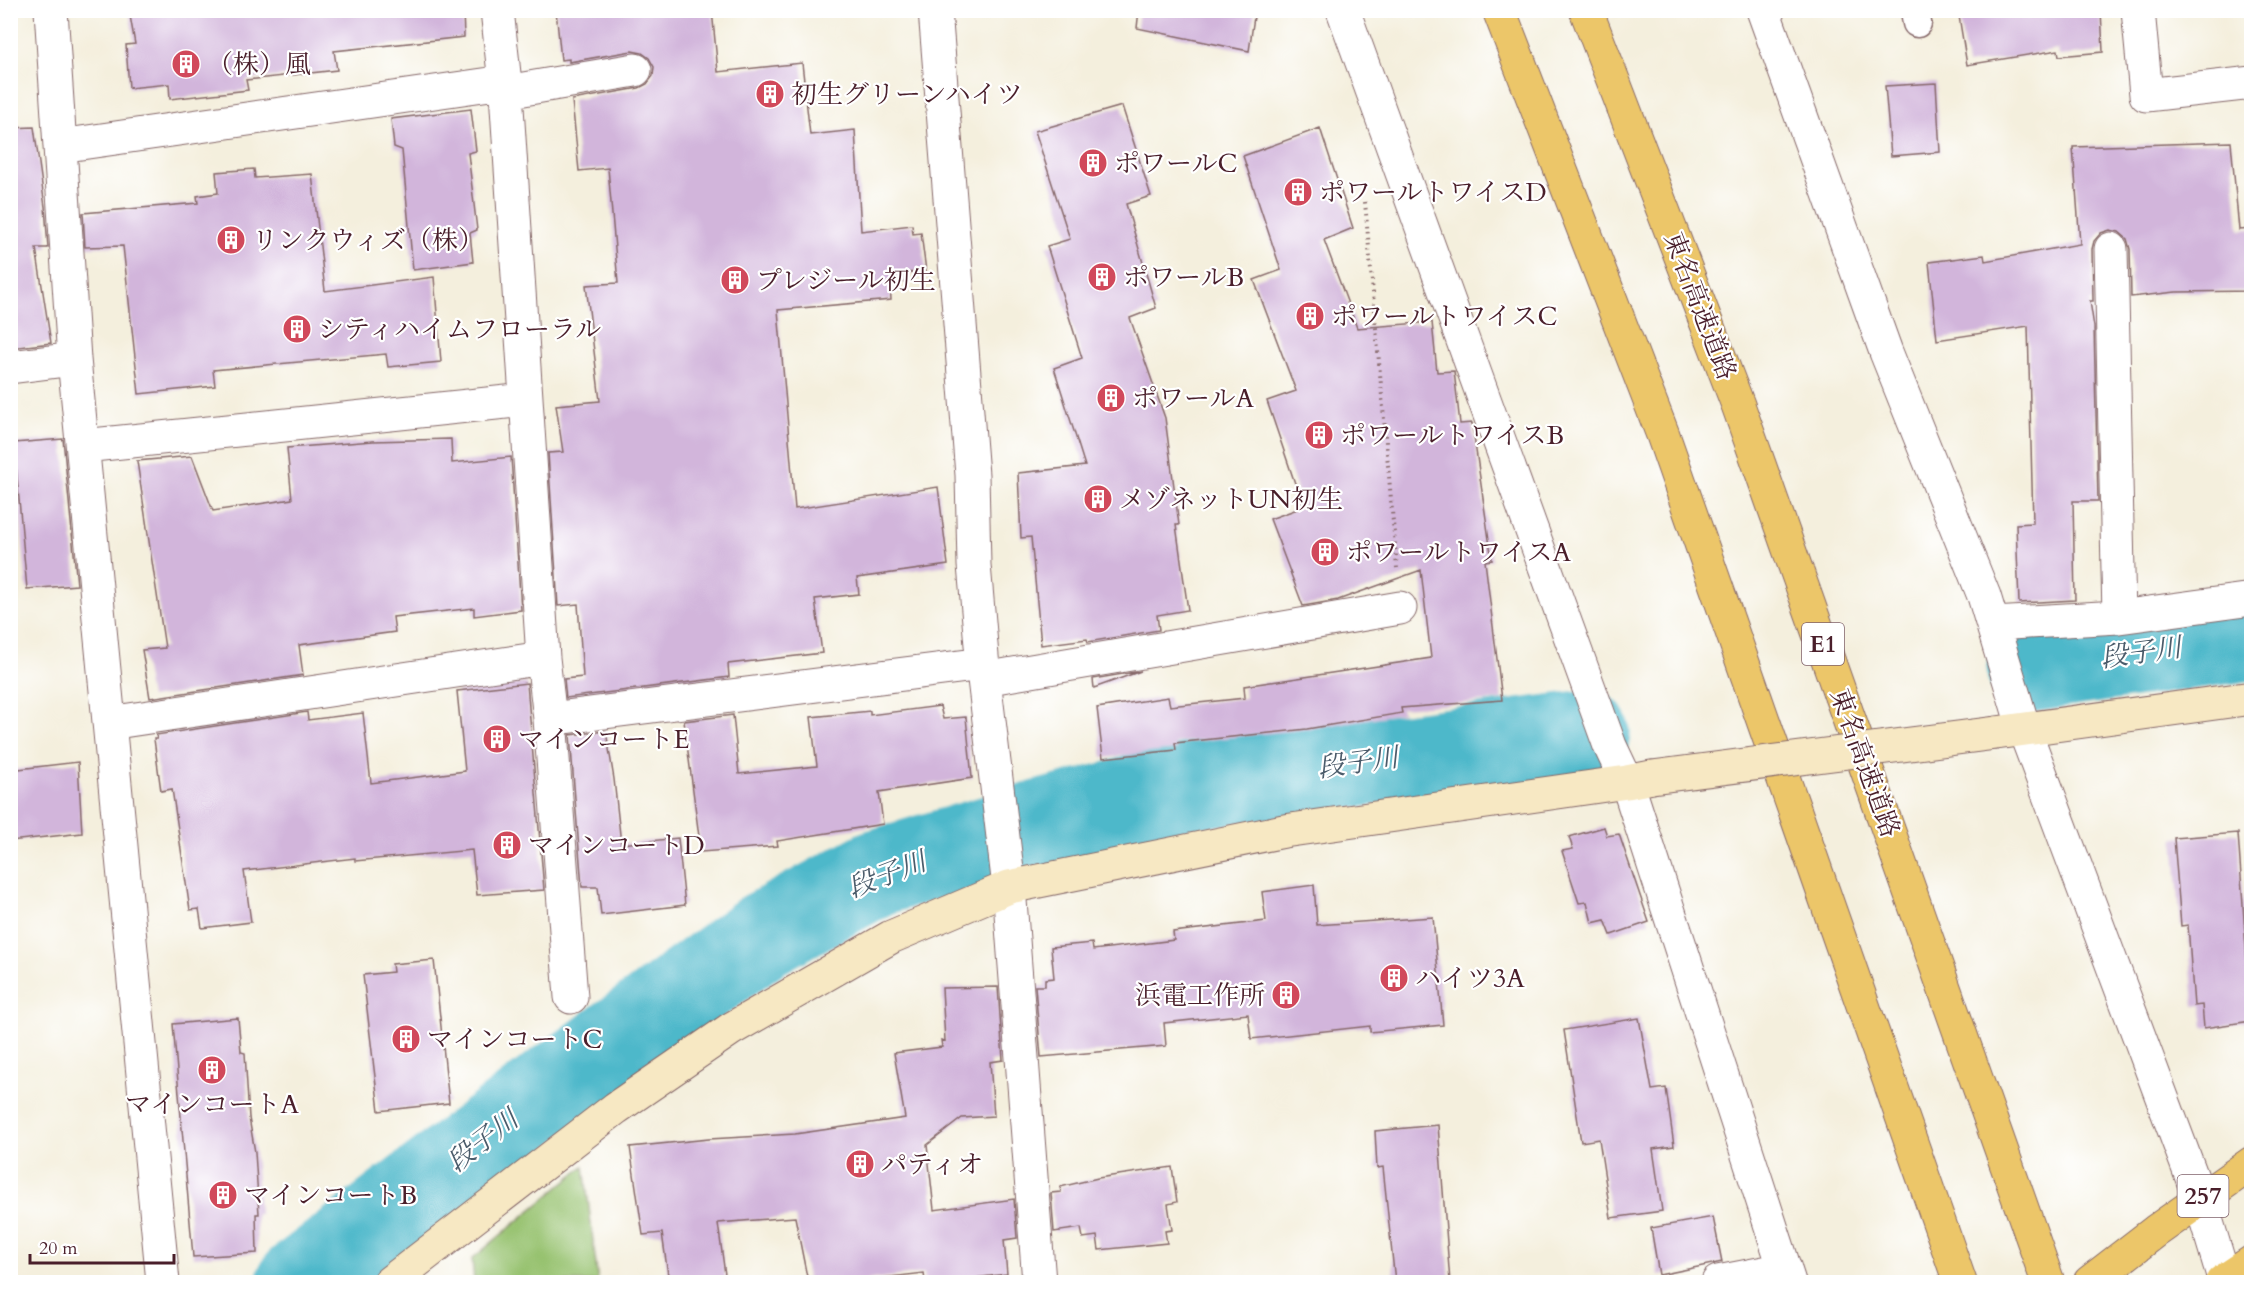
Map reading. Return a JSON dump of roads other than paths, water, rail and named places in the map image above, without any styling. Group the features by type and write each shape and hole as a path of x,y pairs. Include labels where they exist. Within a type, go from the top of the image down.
{"highway":[{"path":"1499,10 1663,435 1960,1282"},
{"name":"東名高速道路","path":"1586,10 1738,405 2048,1282"},
{"name":"257","path":"2090,1282 2200,1198 2252,1163"},
{"path":"2224,1282 2252,1262"}],"street":[{"path":"51,10 74,359 163,1282"},
{"path":"497,10 505,87 543,658 550,720 571,997"},
{"path":"935,10 972,475 974,566 983,672 1010,887 1039,1282"},
{"path":"1343,10 1596,700 1610,746 1640,779 1787,1276 1718,1282"},
{"path":"1763,10 1886,352 1984,596 2011,685 2010,731 2200,1198 2224,1282"},
{"path":"2138,10 2146,95 2252,83"},
{"path":"60,146 635,70"},
{"path":"2112,249 2119,617"},
{"path":"10,367 74,359"},
{"path":"83,446 526,400"},
{"path":"1996,632 2252,599"},
{"path":"550,720 983,672 1400,608"},
{"path":"109,723 543,658"},
{"path":"390,1282 616,1108 731,1029 891,937 1010,887 1284,831 1640,779 2252,698"}],"waterway":[{"name":"段子川","path":"2030,669 2252,637"},
{"name":"段子川","path":"300,1282 545,1094 761,936 876,873 1050,821 1175,788 1587,733"}],"place":[{"name":"（株）風","path":"186,64"},
{"name":"初生グリーンハイツ","path":"770,94"},
{"name":"ポワールC","path":"1093,163"},
{"name":"ポワールトワイスD","path":"1298,192"},
{"name":"リンクウィズ（株）","path":"231,240"},
{"name":"ポワールB","path":"1102,277"},
{"name":"プレジール初生","path":"735,280"},
{"name":"ポワールトワイスC","path":"1310,316"},
{"name":"シティハイムフローラル","path":"297,329"},
{"name":"ポワールA","path":"1111,398"},
{"name":"ポワールトワイスB","path":"1319,435"},
{"name":"メゾネットUN初生","path":"1098,499"},
{"name":"ポワールトワイスA","path":"1325,552"},
{"name":"マインコートE","path":"497,739"},
{"name":"マインコートD","path":"507,845"},
{"name":"ハイツ3A","path":"1394,978"},
{"name":"浜電工作所","path":"1286,995"},
{"name":"マインコートC","path":"406,1039"},
{"name":"マインコートA","path":"212,1070"},
{"name":"パティオ","path":"860,1164"},
{"name":"マインコートB","path":"223,1195"}]}
